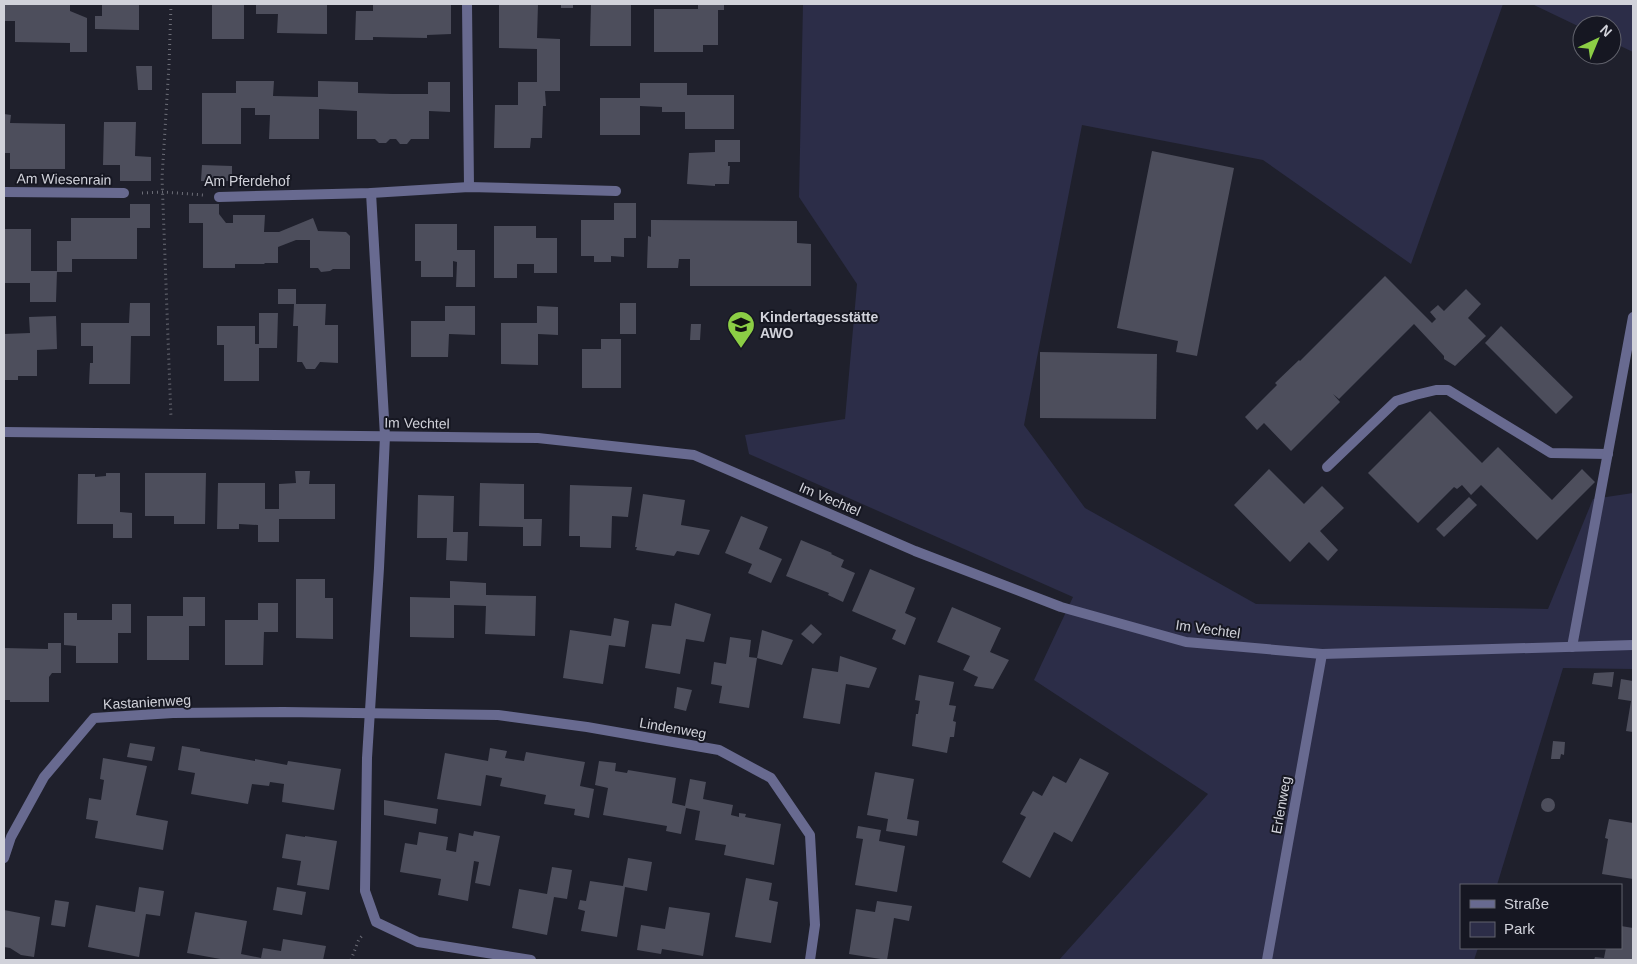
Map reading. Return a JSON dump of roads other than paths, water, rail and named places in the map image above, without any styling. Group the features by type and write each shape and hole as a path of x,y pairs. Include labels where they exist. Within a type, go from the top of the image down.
{"street":[{"path":"467,4 469,187"},
{"name":"Am Pferdehof","path":"219,197 371,193 469,187 616,191"},
{"name":"Am Wiesenrain","path":"4,192 124,193"},
{"path":"371,193 385,436 367,758 365,891 376,922 418,942 531,960"},
{"path":"1572,647 1633,317"},
{"path":"1327,467 1396,401 1436,390 1448,390 1551,453 1608,454"},
{"name":"Im Vechtel","path":"4,432 538,438 694,455 915,551 1061,607 1186,642 1322,654 1633,646"},
{"name":"Erlenweg","path":"1267,960 1322,654"},
{"name":"Kastanienweg","path":"4,858 11,837 44,776 94,718 173,713 370,713"},
{"name":"Lindenweg","path":"370,713 498,714 587,727 718,750 771,778 810,835 815,925 810,960"}],"place":[{"name":"Kindertagesstätte AWO","path":"741,349"}]}
